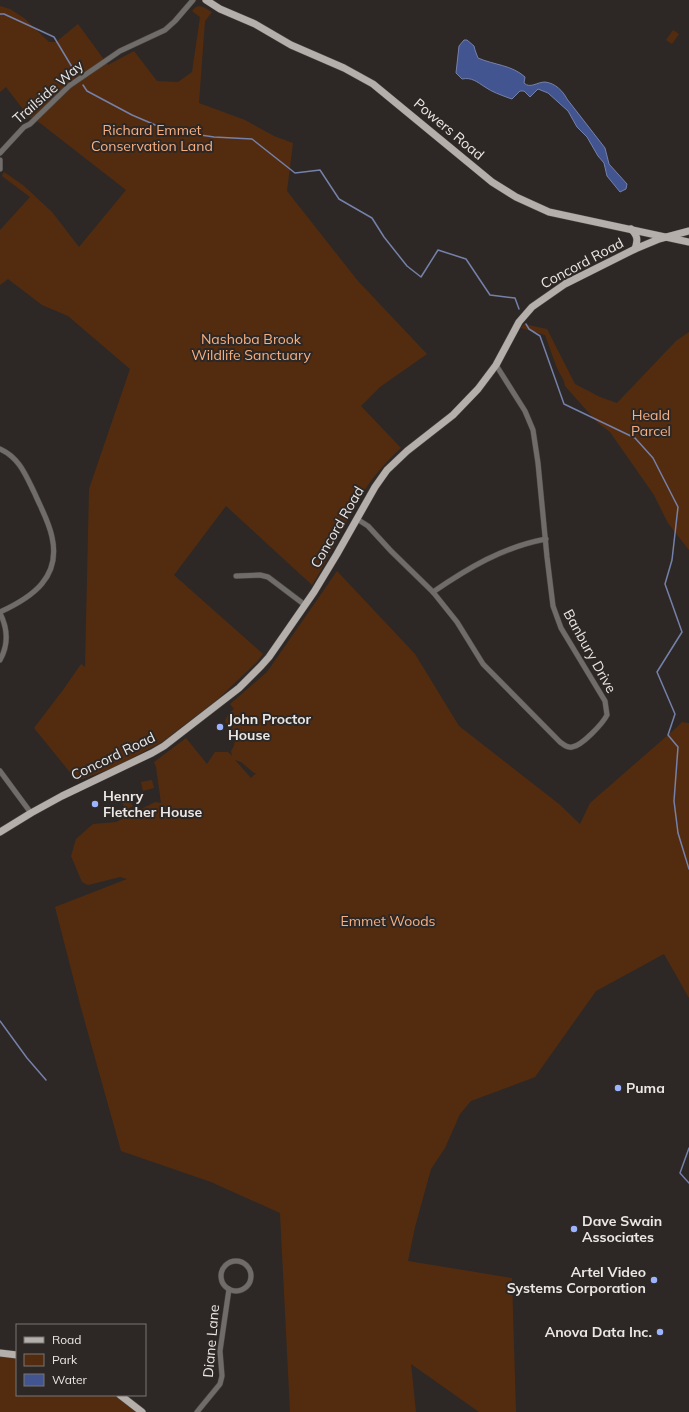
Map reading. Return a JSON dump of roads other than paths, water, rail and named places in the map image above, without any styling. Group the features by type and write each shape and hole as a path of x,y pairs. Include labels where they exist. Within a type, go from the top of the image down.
{"main road":[{"name":"Powers Road","path":"206,0 220,9 255,24 291,45 344,68 373,84 400,104 492,182 516,197 549,212 667,236 689,242"},
{"path":"630,229 636,233 638,239 635,249"},
{"name":"Concord Road","path":"0,832 62,796 152,754 239,688 261,666 305,605 337,554 374,487 387,470 407,451 466,403 496,365 518,322 532,307 565,284 635,249 667,236 689,232"},
{"path":"0,1353 16,1355"},
{"path":"121,1396 142,1412"}],"street":[{"name":"Trailside Way","path":"0,153 24,127 34,120 69,86 120,51 164,30 175,21 193,0"},
{"path":"0,160 0,169"},
{"name":"Banbury Drive","path":"357,519 368,526 433,592 457,622 476,654 493,676 560,742 567,747 572,747 577,745 599,727 607,715 605,701 561,628 553,606 534,430 525,411 496,365"},
{"path":"0,449 12,457 24,470 50,528 53,545 50,570 47,578 36,591 22,602 0,613 7,636 0,660"},
{"path":"433,592 466,570 499,553 529,542 546,539"},
{"path":"236,576 260,575 268,577 305,605"},
{"path":"0,771 31,813"},
{"name":"Diane Lane","path":"233,1261 242,1262 249,1269 249,1283 241,1290 229,1289 221,1279 222,1270 233,1261"},
{"name":"Diane Lane","path":"197,1412 220,1384 222,1376 220,1351 229,1289"}],"water":[{"path":"464,40 467,40 474,46 478,58 520,73 525,77 524,83 526,85 545,82 558,88 605,148 609,164 627,184 626,189 620,192 607,176 604,163 587,137 577,127 568,111 548,93 538,89 530,97 524,91 520,91 512,99 488,89 474,80 462,79 456,73 459,46"}],"waterway":[{"path":"0,14 4,14 54,37 75,72"},
{"path":"83,85 87,91 132,115 167,130 214,137 252,139 295,173 320,170 339,199 372,218 384,237 407,266 421,277 438,250 466,259 490,295 515,298 519,309"},
{"path":"526,324 529,329 540,336 564,404 635,438 653,458 678,507 672,560 665,584 682,632 657,672 675,714 668,735 678,747 674,801 678,833 689,869"},
{"path":"0,1021 27,1058 46,1080"},
{"path":"689,1148 680,1173 689,1183"}],"place":[{"name":"John Proctor House","path":"220,727"},
{"name":"Henry Fletcher House","path":"95,804"},
{"name":"Puma","path":"618,1088"},
{"name":"Dave Swain Associates","path":"574,1229"},
{"name":"Artel Video Systems Corporation","path":"654,1280"},
{"name":"Anova Data Inc.","path":"660,1332"}],"park label":[{"name":"Richard Emmet Conservation Land","path":"152,138"},
{"name":"Nashoba Brook Wildlife Sanctuary","path":"251,348"},
{"name":"Heald Parcel","path":"651,424"},
{"name":"Emmet Woods","path":"388,921"}]}
